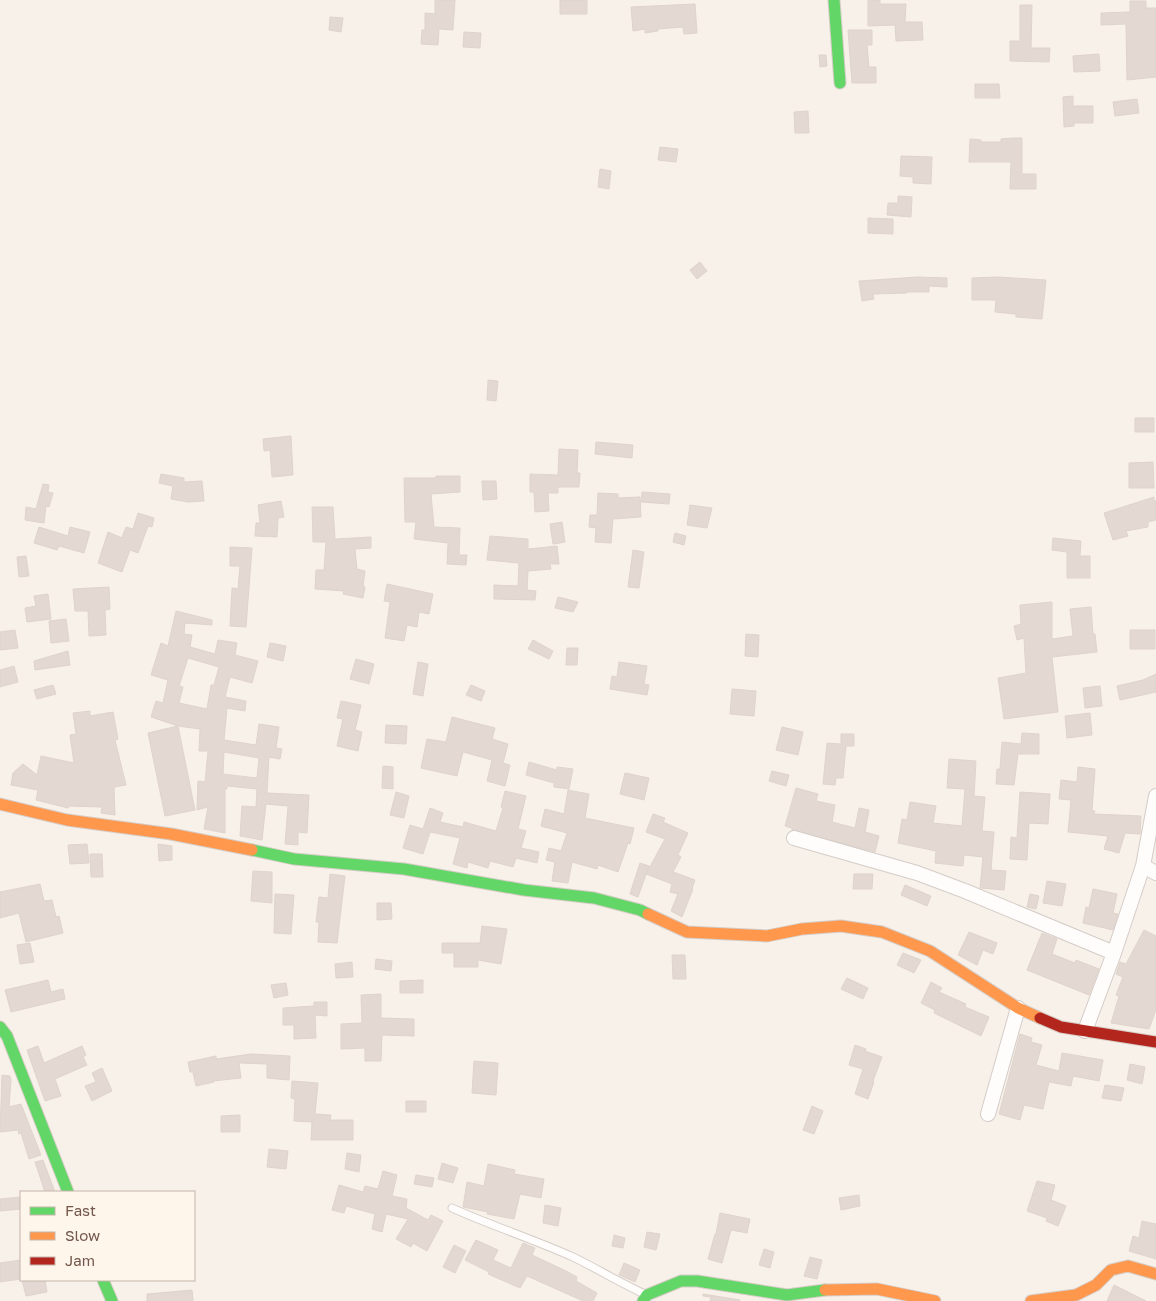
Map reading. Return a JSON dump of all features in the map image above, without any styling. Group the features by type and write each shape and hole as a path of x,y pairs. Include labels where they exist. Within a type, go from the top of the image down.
{"street":[{"path":"834,0 840,83"},
{"path":"1085,1031 1143,866 1156,796"},
{"path":"0,804 67,820 171,834 294,859 404,869 524,890 594,898 640,910 687,932 766,936 802,929 841,926 882,932 930,951 1018,1008 1061,1027 1156,1042"},
{"path":"794,838 917,873 1114,953"},
{"path":"1143,866 1156,873"},
{"path":"988,1114 1018,1008"},
{"path":"0,1027 6,1036 68,1191"},
{"path":"1031,1301 1076,1295 1096,1285 1111,1270 1128,1266 1156,1274"},
{"path":"103,1281 112,1301"},
{"path":"645,1298 681,1281 697,1281 786,1295 824,1290 877,1289 935,1301"}],"lane":[{"path":"452,1208 574,1258 645,1298"}],"building":[{"path":"435,0 455,0 453,30 439,29 438,45 421,44 422,30 425,30 425,13 435,14"},
{"path":"560,0 587,0 587,14 560,14"},
{"path":"868,0 880,0 880,4 906,4 905,22 922,22 923,40 896,41 895,25 868,26"},
{"path":"1130,1 1146,1 1146,8 1156,8 1156,77 1127,80 1126,24 1101,25 1101,13 1130,12"},
{"path":"695,4 697,33 684,34 683,27 658,29 658,31 645,33 645,29 633,31 631,7"},
{"path":"1020,5 1032,5 1031,48 1050,48 1049,62 1010,61 1010,41 1020,41"},
{"path":"330,17 343,18 341,32 329,30"},
{"path":"848,30 872,30 872,45 867,45 869,67 876,67 876,83 852,83"},
{"path":"464,32 481,33 480,48 463,47"},
{"path":"1099,54 1100,71 1074,72 1073,56"},
{"path":"819,55 826,55 827,66 820,67"},
{"path":"975,84 999,84 1000,98 975,98"},
{"path":"1073,96 1073,106 1093,106 1093,123 1074,123 1074,126 1064,127 1063,97"},
{"path":"1137,99 1139,113 1115,116 1113,102"},
{"path":"808,111 809,133 795,133 794,112"},
{"path":"1022,138 1022,174 1036,174 1036,189 1010,189 1011,162 969,162 970,139 981,140 981,142 1001,142 1001,139"},
{"path":"660,147 678,149 676,162 658,160"},
{"path":"901,156 932,157 931,184 913,183 913,177 900,176"},
{"path":"600,169 611,171 609,189 598,187"},
{"path":"898,196 912,197 911,217 887,215 888,203 898,203"},
{"path":"868,218 893,219 893,234 868,233"},
{"path":"700,262 707,271 697,279 690,270"},
{"path":"918,277 947,278 947,287 929,286 929,292 873,294 874,299 862,301 859,281"},
{"path":"998,277 1046,280 1042,319 1016,317 1016,314 995,312 996,300 972,300 972,278"},
{"path":"488,380 498,381 496,401 487,400"},
{"path":"1135,418 1154,418 1154,432 1135,432"},
{"path":"291,436 293,475 272,477 270,450 264,451 263,439"},
{"path":"596,442 633,445 632,458 595,454"},
{"path":"559,449 578,450 577,473 580,473 579,487 558,487 558,493 548,493 549,511 535,512 534,492 530,492 530,474 558,475"},
{"path":"1153,462 1154,488 1129,488 1129,463"},
{"path":"161,474 184,478 184,482 202,481 204,501 188,502 171,499 173,486 159,483"},
{"path":"436,476 460,476 460,492 431,494 434,527 460,528 459,555 467,555 466,565 447,564 448,543 414,539 416,522 405,522 404,478 436,478"},
{"path":"482,481 496,481 497,499 483,500"},
{"path":"43,484 49,485 48,492 53,493 49,507 46,506 44,523 25,520 26,507 36,509"},
{"path":"642,492 670,494 669,504 641,502"},
{"path":"598,493 618,494 618,498 640,497 641,517 613,519 611,543 595,542 596,528 589,527 590,515 597,515"},
{"path":"1154,497 1154,501 1156,501 1156,520 1148,522 1148,527 1126,531 1128,536 1113,540 1104,513"},
{"path":"281,501 284,517 278,518 277,537 255,536 256,523 260,523 258,505"},
{"path":"690,505 712,508 707,528 687,525"},
{"path":"312,507 333,507 335,539 371,537 371,548 355,549 357,569 365,571 363,598 343,594 344,591 315,589 316,570 324,570 326,542 313,542"},
{"path":"138,513 154,518 152,527 148,526 138,553 130,550 122,572 98,563 108,532 122,538 126,527 133,529"},
{"path":"562,522 565,542 553,544 550,524"},
{"path":"39,527 68,536 70,527 90,532 84,553 59,546 57,550 34,543"},
{"path":"675,533 686,536 684,545 673,542"},
{"path":"490,536 528,539 528,549 557,546 559,564 550,564 551,569 528,571 527,590 536,591 535,600 494,599 494,585 518,586 519,563 487,560"},
{"path":"1053,538 1081,541 1080,556 1090,556 1090,578 1067,578 1067,552 1052,550"},
{"path":"230,547 252,548 246,627 230,626 232,588 238,589 240,566 230,566"},
{"path":"633,550 644,552 639,588 628,587"},
{"path":"26,556 29,576 19,577 17,557"},
{"path":"387,584 433,594 429,614 419,612 417,627 407,625 404,641 385,638 390,602 384,601"},
{"path":"109,587 110,609 105,610 106,635 89,636 88,611 75,611 73,589"},
{"path":"48,594 51,619 27,622 25,608 36,606 34,596"},
{"path":"558,597 578,602 573,612 555,608"},
{"path":"1052,602 1052,639 1073,636 1070,609 1091,607 1093,634 1095,634 1097,652 1052,657 1058,712 1004,719 998,678 1026,673 1024,638 1017,640 1014,626 1021,624 1020,605"},
{"path":"176,611 212,620 212,625 185,623 184,634 192,635 190,647 215,654 218,640 237,643 235,655 258,661 252,683 230,677 225,697 246,701 245,711 227,708 224,740 256,745 259,724 279,727 276,748 282,749 280,759 269,757 267,793 309,795 307,833 298,832 298,845 285,844 288,806 266,804 262,840 240,836 242,806 256,807 257,789 227,786 227,789 225,789 225,833 204,829 208,807 197,810 198,781 205,782 208,751 199,751 200,729 178,726 151,717 156,701 163,703 168,680 151,675 161,643 168,646","holes":["188,658 219,667 214,685 211,685 207,709 179,703 183,687 179,686","224,752 259,758 257,778 223,774"]},
{"path":"66,619 69,641 51,643 49,621"},
{"path":"15,630 18,648 0,650 0,632"},
{"path":"1130,630 1155,630 1155,649 1130,649"},
{"path":"746,634 759,635 758,657 745,656"},
{"path":"533,640 553,651 549,659 528,649"},
{"path":"270,643 286,646 283,661 267,657"},
{"path":"567,648 578,648 577,665 566,665"},
{"path":"68,651 70,665 35,670 34,661"},
{"path":"356,659 374,664 369,684 350,679"},
{"path":"418,662 428,664 423,696 413,694"},
{"path":"619,662 647,666 644,684 649,685 647,695 610,689 612,676 617,677"},
{"path":"14,666 18,682 0,687 0,670"},
{"path":"1156,674 1156,692 1120,700 1117,686 1143,680"},
{"path":"53,685 56,694 37,699 34,690"},
{"path":"471,685 485,691 481,701 466,695"},
{"path":"1100,686 1102,706 1085,708 1083,688"},
{"path":"732,689 756,691 754,716 730,714"},
{"path":"341,701 361,705 355,730 362,732 358,751 337,746 343,719 337,718"},
{"path":"90,711 90,716 113,712 118,739 115,740 126,785 114,787 115,815 101,813 102,807 69,806 68,808 36,800 38,790 11,785 13,773 23,764 37,775 41,756 74,763 70,735 76,734 73,713"},
{"path":"1090,713 1092,735 1067,738 1065,716"},
{"path":"452,717 495,728 492,739 508,744 503,763 510,765 505,786 487,781 492,760 463,752 457,776 421,768 427,739 446,742"},
{"path":"386,725 407,726 406,744 385,743"},
{"path":"178,726 195,810 165,816 148,733"},
{"path":"782,727 803,732 798,755 776,750"},
{"path":"1022,733 1039,734 1039,754 1018,754 1014,785 996,784 997,769 1000,769 1002,742 1021,744"},
{"path":"841,734 854,734 854,746 846,746 843,778 836,778 835,785 823,784 827,743 841,744"},
{"path":"949,759 976,761 974,796 985,797 982,831 994,832 991,870 1006,871 1004,890 980,888 983,857 964,855 963,866 935,863 936,851 898,843 902,819 907,820 910,802 936,806 933,823 962,826 965,789 947,788"},
{"path":"529,762 557,770 557,767 573,769 569,789 554,787 554,783 526,775"},
{"path":"383,766 393,767 393,789 382,788"},
{"path":"1078,767 1095,769 1092,811 1095,811 1094,814 1141,816 1140,834 1125,833 1119,853 1104,849 1108,836 1068,832 1071,800 1059,799 1061,780 1077,782"},
{"path":"772,771 789,775 786,786 769,781"},
{"path":"625,773 649,778 644,800 620,794"},
{"path":"796,788 818,794 816,801 835,805 832,822 855,828 859,808 869,810 865,832 879,836 875,852 792,830 792,828 785,826"},
{"path":"568,790 589,794 585,818 634,828 630,844 628,843 618,872 598,865 597,869 572,862 568,883 552,881 555,862 546,860 549,848 561,851 567,833 541,826 545,809 564,814"},
{"path":"505,791 526,796 518,829 526,831 521,848 539,852 537,863 516,858 513,867 490,861 488,868 468,862 467,868 453,864 460,838 430,832 423,854 403,848 410,825 423,829 430,808 443,813 440,822 463,827 464,822 496,831 503,808 501,807"},
{"path":"396,792 409,796 404,818 390,815"},
{"path":"1020,792 1050,794 1048,824 1029,823 1027,860 1010,859 1011,837 1017,838"},
{"path":"653,814 665,818 663,822 688,833 678,855 681,857 673,872 695,880 682,917 671,911 678,894 670,892 672,884 646,874 665,839 646,832"},
{"path":"87,844 89,863 70,864 68,845"},
{"path":"158,844 172,846 172,860 159,861"},
{"path":"90,854 102,854 103,877 91,877"},
{"path":"640,863 649,866 638,897 630,894"},
{"path":"253,871 272,872 272,903 251,901"},
{"path":"330,874 345,876 337,943 318,942 319,922 316,922 319,897 328,898"},
{"path":"854,874 873,874 872,889 853,889"},
{"path":"1047,881 1066,884 1062,906 1043,903"},
{"path":"40,884 44,901 52,900 56,917 59,916 63,933 26,942 19,913 0,918 0,892"},
{"path":"905,885 931,896 927,906 901,895"},
{"path":"1093,889 1117,894 1113,913 1118,914 1113,930 1083,923 1086,907 1089,908"},
{"path":"275,894 294,895 291,934 274,933"},
{"path":"1030,894 1039,896 1036,909 1027,907"},
{"path":"377,903 391,903 392,919 377,920"},
{"path":"482,926 507,929 501,964 478,960 478,967 454,967 454,953 442,953 442,943 480,943"},
{"path":"1144,930 1156,936 1156,1010 1149,1029 1111,1023 1119,996 1116,995 1123,977 1116,974 1120,962 1126,964"},
{"path":"969,932 997,943 993,954 983,950 977,965 958,955"},
{"path":"1042,933 1057,939 1052,954 1075,963 1076,960 1099,969 1089,995 1027,970"},
{"path":"30,943 34,962 20,964 17,945"},
{"path":"903,953 921,960 914,973 897,965"},
{"path":"672,955 685,955 686,979 673,979"},
{"path":"376,959 392,961 391,971 375,969"},
{"path":"352,962 353,977 336,978 335,964"},
{"path":"847,978 868,988 863,999 841,989"},
{"path":"48,980 51,992 63,989 65,999 11,1012 5,990"},
{"path":"423,980 423,993 400,993 400,981"},
{"path":"931,982 942,988 939,992 966,1004 965,1007 989,1017 981,1036 934,1013 935,1010 921,1003"},
{"path":"286,983 288,995 274,998 271,985"},
{"path":"381,994 381,1018 414,1019 414,1036 382,1035 381,1061 365,1061 365,1048 341,1049 341,1024 362,1023 361,995"},
{"path":"314,1002 327,1002 327,1016 315,1015 316,1038 294,1039 294,1025 283,1025 283,1008 314,1006"},
{"path":"1020,1034 1032,1038 1031,1042 1042,1045 1036,1065 1059,1071 1062,1053 1103,1060 1099,1081 1073,1076 1071,1086 1049,1082 1043,1109 1024,1105 1020,1120 999,1114"},
{"path":"855,1045 882,1057 868,1099 855,1094 863,1069 849,1065"},
{"path":"38,1046 44,1063 82,1046 86,1055 83,1057 87,1065 55,1079 61,1096 45,1101 27,1050"},
{"path":"251,1054 290,1056 289,1080 267,1078 267,1064 239,1063 241,1078 213,1081 196,1086 193,1072 190,1072 188,1062 216,1056 216,1059"},
{"path":"474,1061 498,1063 496,1095 472,1093"},
{"path":"1130,1064 1145,1067 1142,1084 1127,1080"},
{"path":"102,1068 112,1091 92,1101 85,1086 96,1082 92,1073"},
{"path":"2,1075 10,1076 11,1080 9,1107 21,1104 41,1155 29,1159 21,1133 19,1134 18,1130 0,1132"},
{"path":"292,1081 318,1083 315,1114 331,1115 330,1120 353,1120 353,1140 311,1140 312,1122 294,1121 295,1099 291,1098"},
{"path":"1105,1085 1124,1088 1121,1101 1102,1098"},
{"path":"406,1101 426,1101 426,1112 406,1112"},
{"path":"812,1106 823,1111 814,1134 803,1130"},
{"path":"240,1115 240,1132 221,1132 221,1116"},
{"path":"269,1149 288,1151 286,1169 267,1167"},
{"path":"347,1153 361,1155 359,1172 345,1169"},
{"path":"43,1160 55,1191 45,1191 35,1162"},
{"path":"442,1163 458,1168 453,1183 438,1179"},
{"path":"488,1164 515,1170 514,1174 544,1179 541,1198 520,1194 514,1219 463,1207 467,1182 484,1186"},
{"path":"383,1171 397,1175 392,1196 407,1199 406,1208 428,1220 431,1215 443,1221 427,1251 413,1243 411,1247 396,1239 408,1219 386,1214 382,1232 372,1229 375,1214 346,1206 344,1213 332,1210 339,1185 363,1192 365,1186 378,1189"},
{"path":"416,1175 434,1178 432,1187 414,1184"},
{"path":"1037,1181 1055,1185 1051,1200 1066,1206 1058,1226 1046,1221 1047,1218 1027,1211"},
{"path":"859,1195 860,1206 841,1210 839,1198"},
{"path":"20,1197 20,1209 0,1211 0,1199"},
{"path":"545,1205 561,1208 558,1226 543,1223"},
{"path":"720,1213 750,1219 747,1233 731,1230 722,1263 708,1259"},
{"path":"1142,1221 1156,1224 1156,1259 1129,1251 1133,1236 1139,1238"},
{"path":"647,1232 660,1234 656,1250 644,1247"},
{"path":"614,1235 625,1238 623,1248 612,1246"},
{"path":"476,1240 498,1250 493,1260 511,1268 523,1243 535,1248 532,1255 577,1277 576,1281 597,1293 593,1301 583,1301 527,1276 520,1288 488,1274 489,1272 465,1260"},
{"path":"454,1245 466,1251 455,1273 443,1267"},
{"path":"764,1249 774,1252 770,1268 759,1265"},
{"path":"810,1257 822,1260 817,1279 804,1276"},
{"path":"20,1260 20,1279 0,1282 0,1263"},
{"path":"624,1263 640,1270 635,1282 619,1275"},
{"path":"22,1281 45,1281 47,1292 26,1296"},
{"path":"1114,1285 1146,1301 1107,1301"},
{"path":"192,1290 193,1301 147,1301 147,1294"},
{"path":"703,1294 740,1301 710,1301 711,1297 703,1296"}],"traffic: fast":[{"path":"834,0 840,83"},
{"path":"252,850 294,859 404,869 524,890 594,898 640,910 648,914"},
{"path":"0,1027 7,1036 68,1191"},
{"path":"103,1281 112,1301"},
{"path":"643,1301 647,1295 681,1281 697,1281 787,1295 825,1290"}],"traffic: slow":[{"path":"0,804 67,820 171,834 252,850"},
{"path":"648,914 687,932 767,936 802,929 841,926 882,932 930,951 1018,1008 1040,1018"},
{"path":"1031,1301 1076,1295 1096,1285 1111,1270 1128,1266 1156,1274"},
{"path":"825,1290 877,1289 935,1301"}],"traffic: jam":[{"path":"1040,1018 1061,1027 1156,1042"}]}
